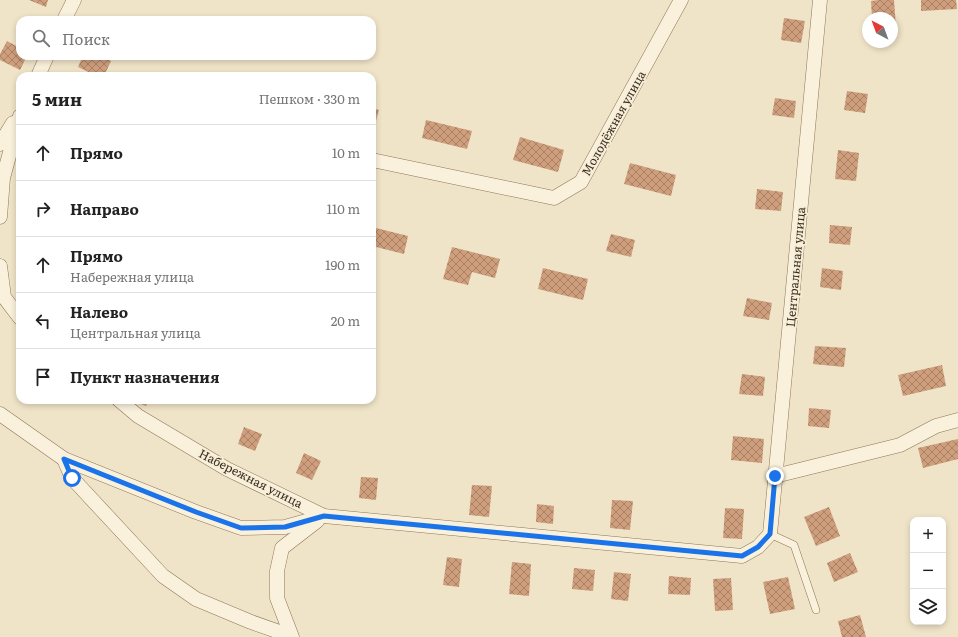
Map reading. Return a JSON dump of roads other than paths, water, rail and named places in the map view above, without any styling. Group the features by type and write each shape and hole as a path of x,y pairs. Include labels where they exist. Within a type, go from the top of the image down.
{"street":[{"path":"66,16 74,0"},
{"name":"Молодёжная улица","path":"376,161 554,198 581,182 681,0"},
{"name":"Центральная улица","path":"770,534 820,0"},
{"path":"40,72 45,60"},
{"path":"0,144 16,118"},
{"path":"0,217 3,178 16,131"},
{"path":"0,266 4,297 16,313"},
{"name":"Набережная улица","path":"124,404 138,416 227,469 324,516 742,556 758,547 770,534"},
{"path":"0,414 64,459 196,512 241,528 285,527 324,516"},
{"path":"775,476 900,445 936,426 958,420"},
{"path":"64,459 72,478 163,576 196,599 291,636"},
{"path":"291,636 277,598 277,571 282,548 324,516"}],"lane":[{"path":"770,534 794,545 816,610"}]}
